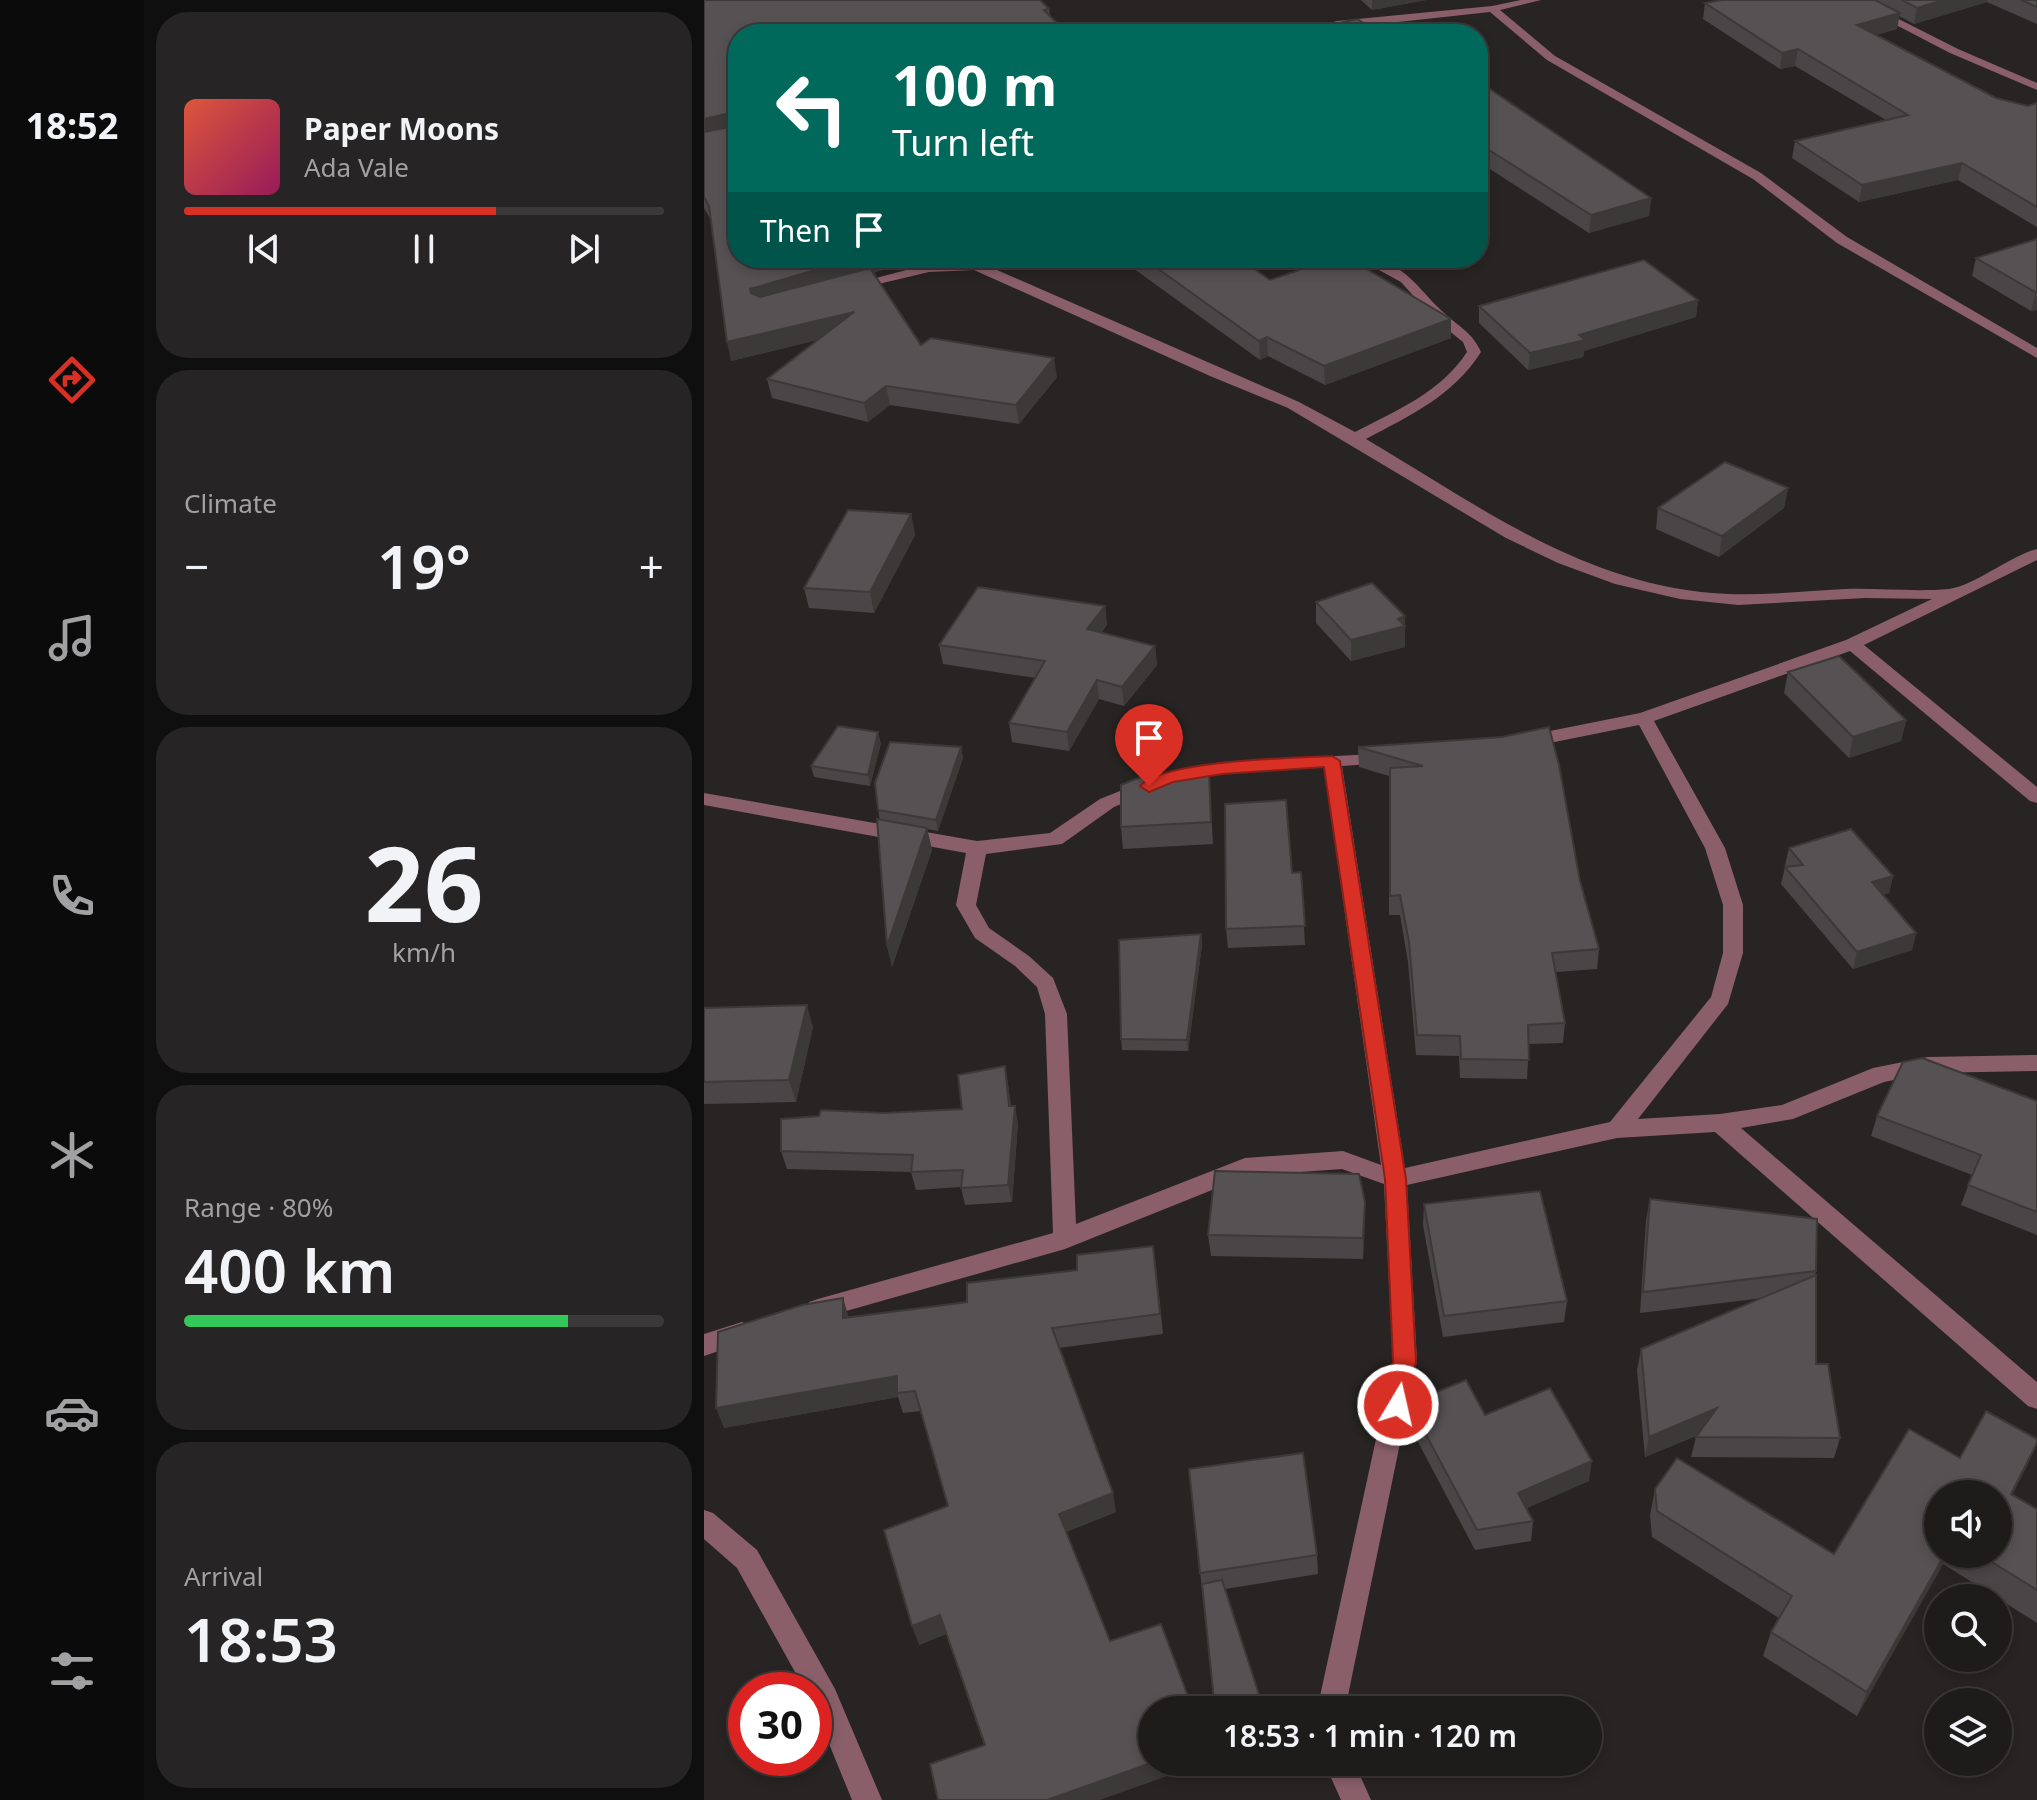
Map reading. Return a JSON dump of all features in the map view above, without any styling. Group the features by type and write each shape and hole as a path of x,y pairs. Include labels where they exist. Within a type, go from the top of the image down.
{"street":[{"path":"1337,24 1492,9 1536,0"},
{"path":"1853,0 1954,51 2037,87"},
{"path":"1492,9 1551,58 1757,176 1842,240 2037,354"},
{"path":"835,290 920,268"},
{"path":"980,268 1215,373 1246,382 1303,408 1513,536 1571,563 1650,588 1735,600 1853,594 1954,594"},
{"path":"1354,439 1435,395 1454,380 1474,352 1469,340 1438,315 1406,279 1388,268"},
{"path":"1501,747 1644,718 1852,644 2037,554"},
{"path":"1852,644 2037,797"},
{"path":"1617,1129 1721,999 1733,953 1733,905 1715,848 1644,718"},
{"path":"704,799 977,848 1055,839 1107,803 1170,777 1222,768 1409,755"},
{"path":"1332,761 1395,1179 1405,1361 1334,1696"},
{"path":"977,848 966,905 982,933 1022,961 1046,983 1056,1014 1065,1239"},
{"path":"793,1317 1065,1239 1245,1167 1343,1160 1395,1179 1617,1129 1720,1123 1785,1113 1881,1074 1916,1067 2037,1063"},
{"path":"1720,1123 2037,1398"},
{"path":"704,1345 763,1326"},
{"path":"704,1522 747,1559 825,1699 867,1800"},
{"path":"1345,1776 1356,1800"}],"building":[{"path":"704,0 1040,0 1049,9 1044,10 1058,24 728,24 728,113 704,119"},
{"path":"1722,0 1875,0 1900,13 1857,25 1996,98 2028,106 2037,103 2037,207 1962,163 1862,185 1795,141 1908,115 1798,49 1782,53 1705,3"},
{"path":"1902,0 1944,0 1917,8"},
{"path":"2021,0 2037,0 2037,7"},
{"path":"1357,19 1365,24 1334,24"},
{"path":"1488,88 1651,198 1591,215 1488,149"},
{"path":"728,127 728,268 822,268 750,289 751,293 760,297 870,268 921,345 931,338 1054,358 1016,405 886,386 864,403 767,379 854,312 727,342 709,206 704,197 704,132"},
{"path":"2037,239 2037,293 1976,258"},
{"path":"1644,260 1698,300 1579,335 1585,340 1530,353 1479,306"},
{"path":"1157,268 1253,268 1270,280 1305,268 1365,268 1451,319 1324,366 1267,337 1259,341"},
{"path":"1725,462 1788,488 1722,536 1658,508"},
{"path":"848,510 911,514 870,592 804,588"},
{"path":"1372,583 1405,616 1398,619 1405,626 1351,640 1316,602"},
{"path":"978,587 1105,606 1087,629 1155,646 1122,687 1097,680 1067,732 1009,723 1045,661 939,645"},
{"path":"1839,656 1906,720 1853,737 1788,672"},
{"path":"838,726 878,732 868,775 811,766"},
{"path":"1549,727 1580,881 1599,949 1552,953 1565,1023 1528,1025 1529,1060 1461,1059 1460,1036 1417,1035 1409,942 1400,895 1390,896 1390,768 1423,766 1358,747 1502,737"},
{"path":"890,742 961,747 936,820 878,810 875,783"},
{"path":"1209,772 1211,822 1121,827 1121,785 1143,776"},
{"path":"1286,800 1292,873 1301,872 1305,926 1226,929 1225,804"},
{"path":"877,819 927,828 887,946"},
{"path":"1851,829 1893,876 1872,882 1916,933 1857,952 1785,867 1803,865 1789,848"},
{"path":"1201,934 1187,1040 1121,1039 1119,940"},
{"path":"807,1005 789,1080 704,1082 704,1008"},
{"path":"1922,1058 2037,1101 2037,1212 1968,1185 1981,1155 1877,1116 1903,1062"},
{"path":"1005,1066 1009,1106 1015,1106 1008,1185 961,1188 963,1170 911,1172 913,1155 781,1151 781,1119 819,1116 821,1110 884,1113 962,1109 958,1075"},
{"path":"1215,1171 1359,1174 1365,1202 1363,1238 1208,1235"},
{"path":"1540,1191 1567,1301 1444,1316 1424,1204"},
{"path":"1650,1199 1817,1219 1816,1271 1643,1292"},
{"path":"1153,1246 1160,1314 1052,1328 1113,1493 1059,1514 1110,1641 1161,1624 1188,1696 1138,1696 1138,1768 1047,1800 938,1800 930,1764 985,1745 940,1615 912,1626 884,1530 948,1506 915,1391 897,1393 897,1376 716,1408 718,1332 802,1305 843,1298 843,1318 967,1302 967,1283 1077,1270 1077,1255"},
{"path":"1816,1275 1816,1364 1828,1364 1840,1438 1696,1437 1717,1408 1649,1437 1641,1349"},
{"path":"1466,1380 1485,1415 1550,1388 1592,1461 1518,1493 1533,1521 1477,1530 1409,1403"},
{"path":"1986,1411 2037,1439 2012,1492 2012,1480 1924,1480 1924,1568 1937,1568 1928,1584 1924,1584 1924,1591 1867,1692 1771,1632 1792,1596 1657,1511 1655,1489 1677,1458 1834,1554 1909,1429 1960,1458"},
{"path":"1303,1453 1317,1555 1200,1573 1189,1469"},
{"path":"2012,1495 2037,1509 2037,1590 2002,1568 2012,1568"},
{"path":"1222,1580 1259,1696 1214,1696 1202,1584"}],"route":[{"path":"1149,786 1170,777 1222,768 1332,761 1395,1179 1405,1361 1398,1405"}]}
